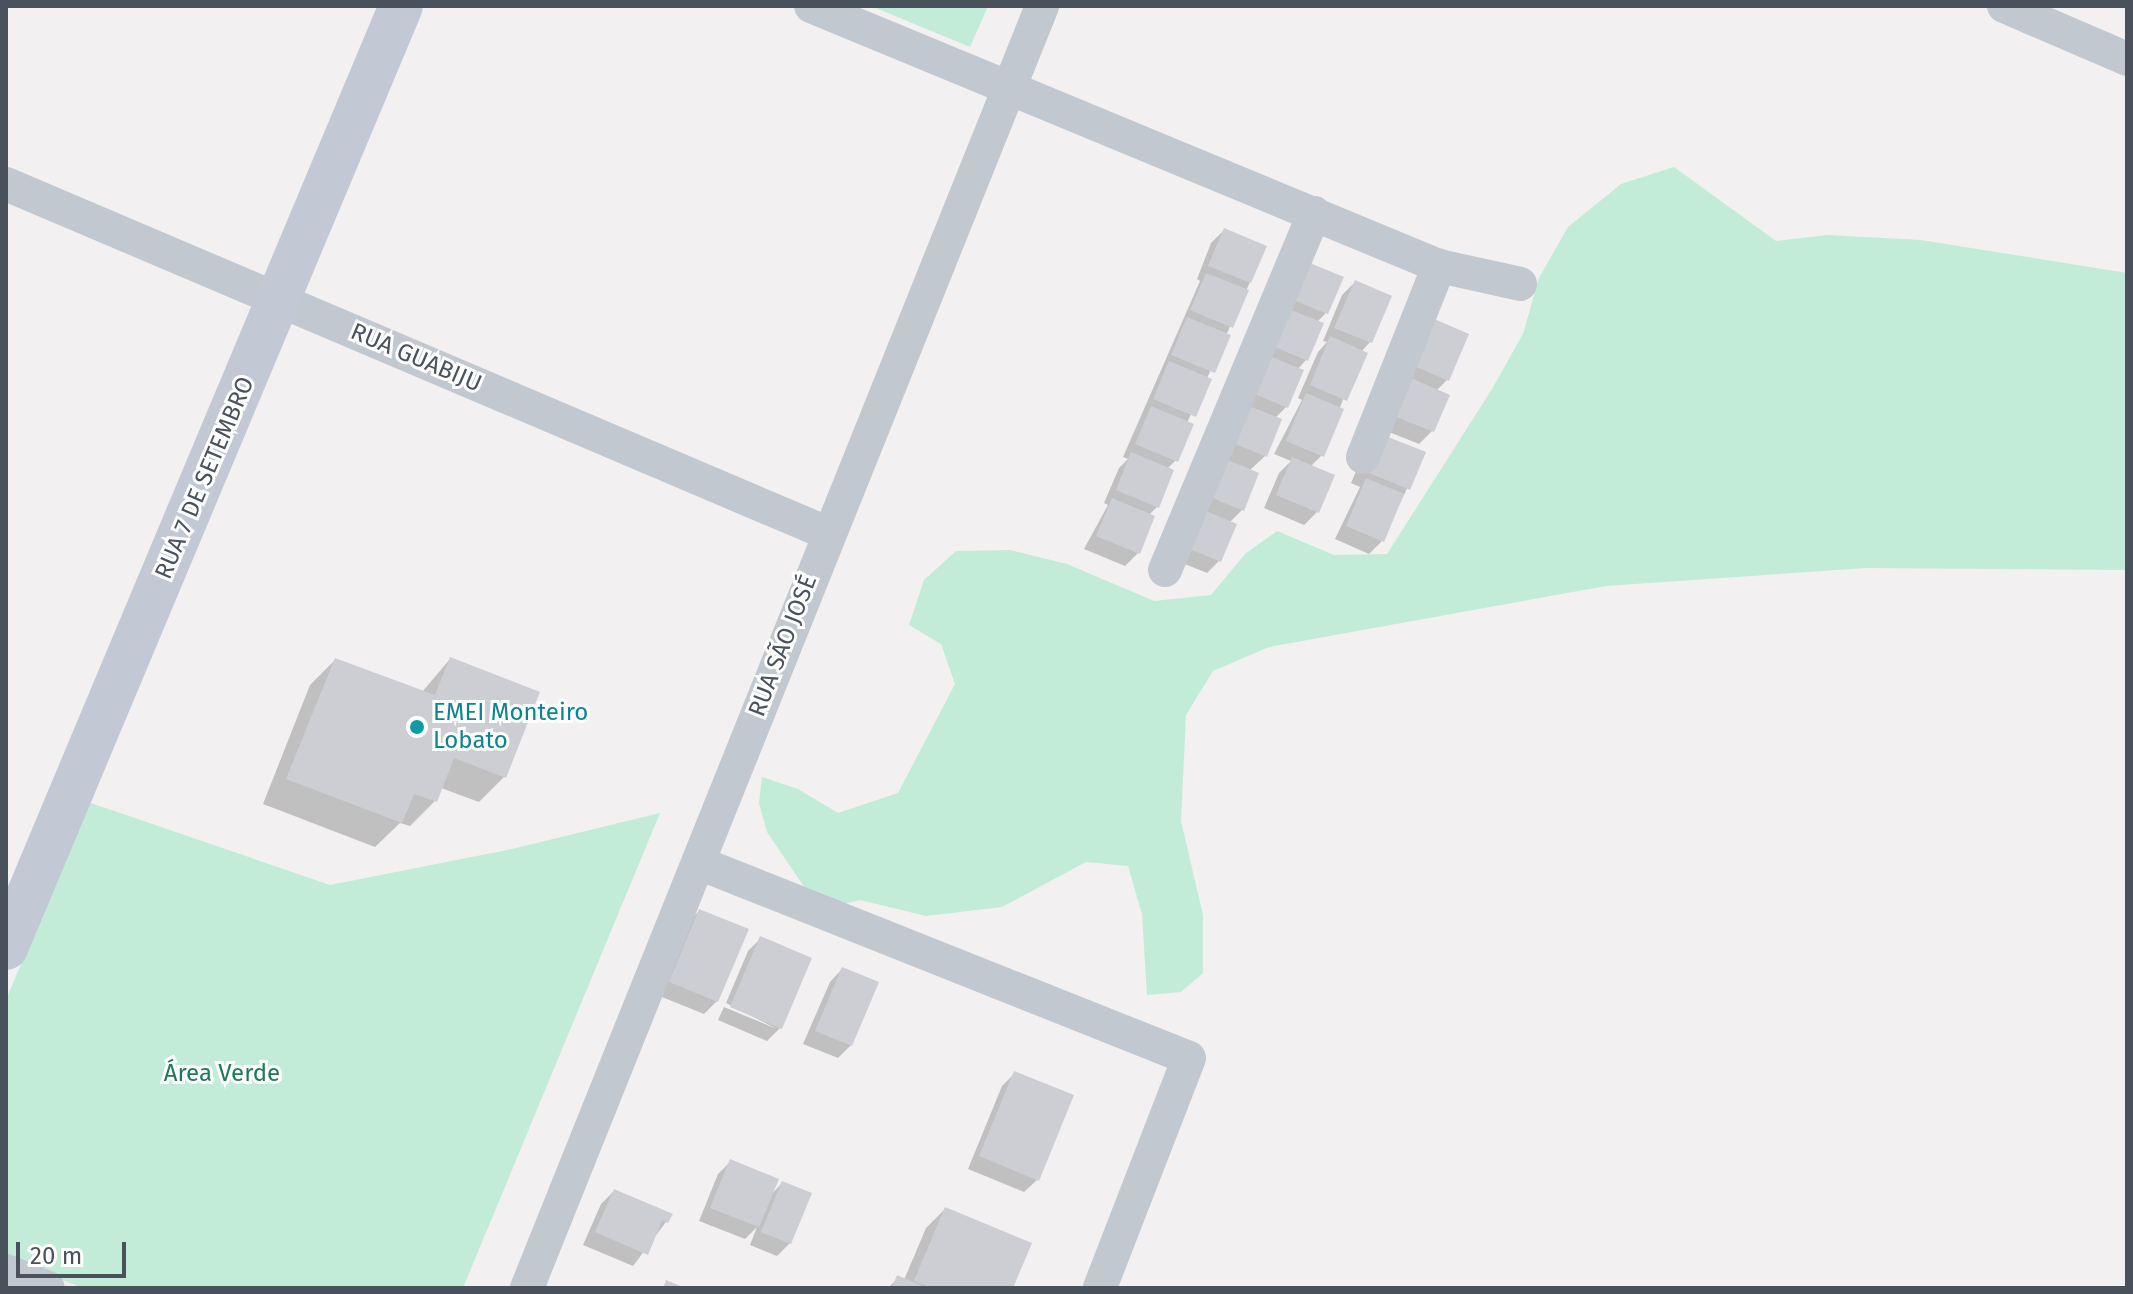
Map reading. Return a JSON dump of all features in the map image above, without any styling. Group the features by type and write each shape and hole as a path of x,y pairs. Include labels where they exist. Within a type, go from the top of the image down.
{"street":[{"name":"RUA 7 DE SETEMBRO","path":"9,934 281,300 401,6"},
{"path":"811,6 1009,85 1439,266 1520,284"},
{"name":"RUA SÃO JOSÉ","path":"527,1288 699,863 827,533 1042,6"},
{"path":"2004,6 2127,59"},
{"name":"RUA GUABIJU","path":"6,184 827,533"},
{"path":"1165,570 1314,213"},
{"path":"1363,457 1439,266"},
{"path":"699,863 1189,1058 1100,1288"},
{"path":"6,1271 48,1288"}],"green space":[{"path":"871,6 988,6 970,47"},
{"path":"1674,167 1776,241 1827,235 1921,240 2127,273 2127,570 1866,568 1606,586 1269,647 1213,671 1186,715 1181,821 1203,915 1203,973 1181,992 1147,995 1142,914 1128,866 1086,862 1002,907 926,916 860,900 835,906 809,894 767,832 759,803 762,777 798,789 838,813 898,793 955,684 941,644 909,625 924,580 956,551 1010,550 1067,564 1154,601 1211,595 1245,554 1277,531 1334,555 1387,554 1492,389 1523,334 1539,278 1568,227 1621,184"},
{"name":"Área Verde","path":"88,802 330,885 512,849 660,813 463,1288 83,1288 6,1258 6,1000"}],"building":[{"path":"1224,228 1267,246 1251,283 1208,266"},
{"path":"1300,259 1344,277 1328,314 1285,297"},
{"path":"1206,273 1249,290 1233,328 1190,310"},
{"path":"1355,280 1392,296 1372,343 1334,328"},
{"path":"1281,306 1324,323 1308,361 1265,343"},
{"path":"1187,317 1231,335 1215,373 1171,355"},
{"path":"1432,318 1469,334 1449,381 1411,365"},
{"path":"1330,336 1368,353 1347,401 1310,385"},
{"path":"1261,353 1304,370 1288,408 1245,390"},
{"path":"1169,361 1212,379 1196,417 1153,399"},
{"path":"1402,374 1450,395 1434,432 1386,413"},
{"path":"1306,393 1344,409 1324,457 1286,441"},
{"path":"1239,402 1282,419 1267,457 1223,439"},
{"path":"1151,406 1194,424 1178,462 1135,444"},
{"path":"1378,433 1426,452 1410,490 1362,470"},
{"path":"1131,452 1174,470 1159,508 1116,490"},
{"path":"1216,455 1259,473 1244,511 1200,493"},
{"path":"1292,457 1335,475 1319,513 1276,495"},
{"path":"1366,478 1404,494 1384,542 1346,526"},
{"path":"1112,498 1155,516 1140,554 1096,536"},
{"path":"1194,506 1237,524 1221,562 1178,544"},
{"name":"EMEI Monteiro Lobato","path":"450,657 540,692 506,778 454,758 437,802 414,794 402,823 286,779 335,658 435,695"},
{"path":"699,909 749,929 718,1002 669,982"},
{"path":"760,936 812,958 782,1029 730,1007"},
{"path":"842,967 879,982 852,1046 815,1031"},
{"path":"1014,1071 1074,1095 1039,1181 979,1156"},
{"path":"730,1159 779,1179 759,1227 710,1208"},
{"path":"782,1181 812,1193 791,1244 761,1232"},
{"path":"614,1189 673,1214 668,1223 662,1221 648,1255 595,1232"},
{"path":"945,1207 1032,1243 1013,1288 932,1288 914,1281"},
{"path":"897,1275 927,1288 892,1288"},
{"path":"666,1280 685,1288 663,1288"}],"place":[{"name":"EMEI Monteiro Lobato","path":"417,727"}]}
